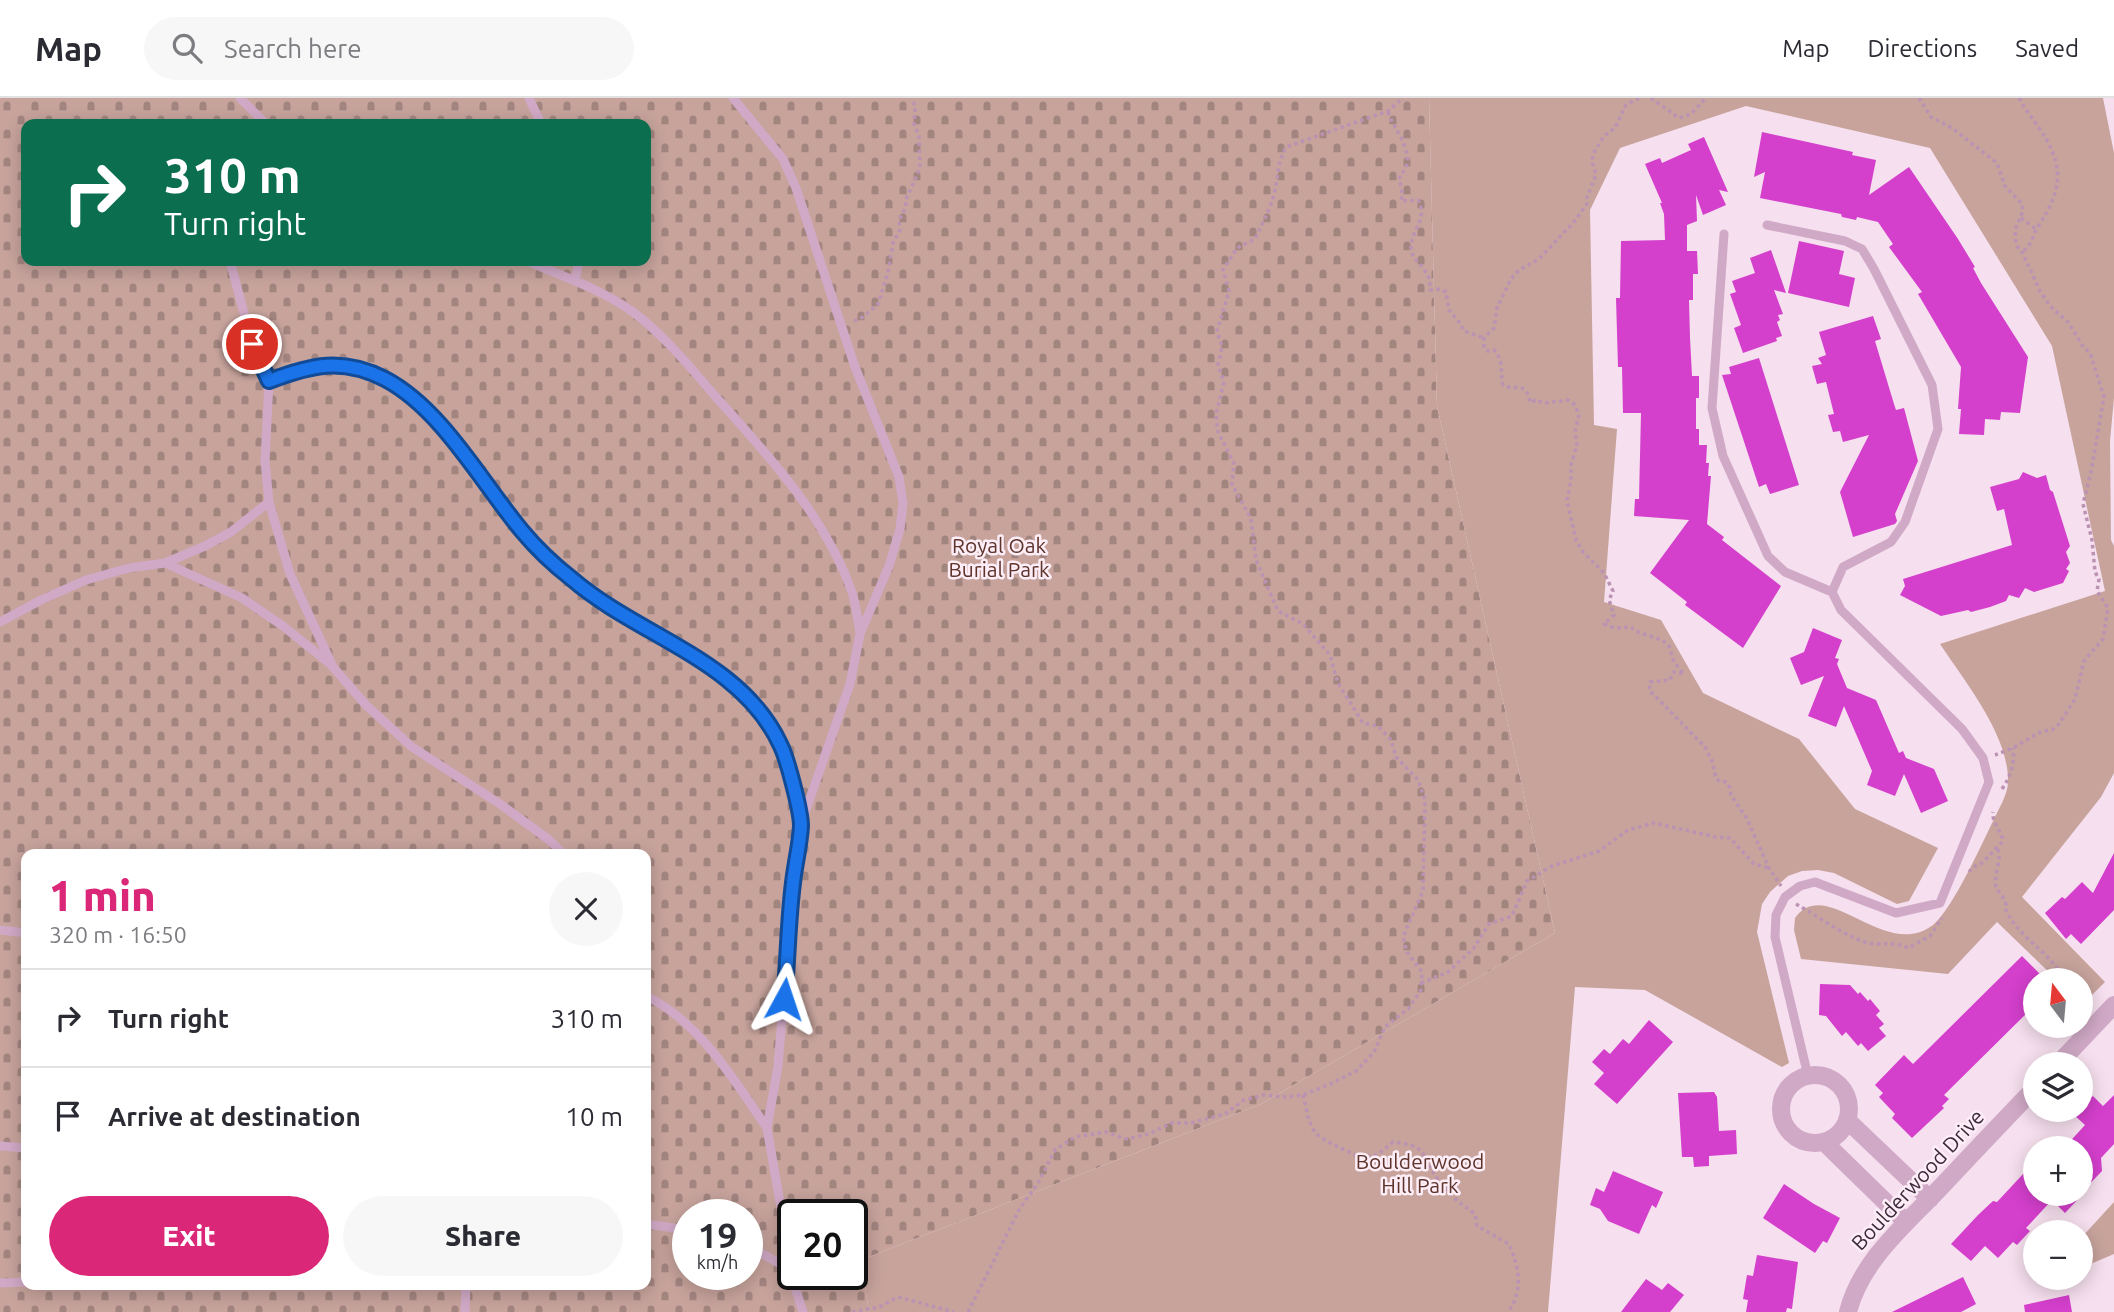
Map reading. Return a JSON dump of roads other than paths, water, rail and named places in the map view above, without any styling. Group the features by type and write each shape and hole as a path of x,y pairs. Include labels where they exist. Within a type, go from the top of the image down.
{"street":[{"path":"2069,1052 2114,1005"},
{"path":"1820,1075 1832,1079 1847,1097 1847,1121 1838,1134 1824,1142 1800,1140 1790,1133 1783,1123 1782,1099 1788,1088 1797,1080 1820,1075"},
{"name":"Boulderwood Drive","path":"1848,1312 1852,1297 1869,1264 2023,1101"},
{"path":"1847,1121 1930,1199"},
{"path":"1824,1142 1906,1222"}],"lane":[{"path":"240,98 261,119"},
{"path":"530,98 539,119"},
{"path":"733,98 783,159 796,188 841,327 899,477 903,503 900,528 889,566 860,634 850,684 801,824 793,885 778,1066 767,1128 779,1199"},
{"path":"1767,225 1845,241 1862,249 1933,385 1938,429 1905,522 1891,542 1843,567 1832,592"},
{"path":"1724,234 1712,408 1723,456 1768,556 1785,572 1832,592 1841,610 1962,729 1983,758 1989,782 1940,903 1896,913 1815,881 1800,886 1785,897 1776,915 1775,937 1808,1076"},
{"path":"231,266 252,344 269,381 265,461 269,502 290,574 333,667"},
{"path":"539,266 575,281 632,311 657,332 784,477 823,531 840,561 853,595 860,634"},
{"path":"575,281 578,266"},
{"path":"269,381 292,372 329,364 357,368 386,379 420,405 453,441 521,530 554,564 612,609 719,674 749,698 769,722 782,748 801,824"},
{"path":"0,622 86,580 129,568 165,564 232,532 269,502"},
{"path":"165,564 242,598 283,626 333,667 366,705 412,747 500,804 559,849"},
{"path":"0,930 21,932"},
{"path":"651,998 685,1022 708,1047 767,1128"},
{"path":"0,1146 21,1148"},
{"path":"651,1225 672,1228"},
{"path":"0,1283 21,1282"},
{"path":"465,1312 466,1290"},
{"path":"796,1290 803,1312"}],"park label":[{"name":"Royal Oak Burial Park","path":"999,558"},
{"name":"Boulderwood Hill Park","path":"1420,1174"}]}
